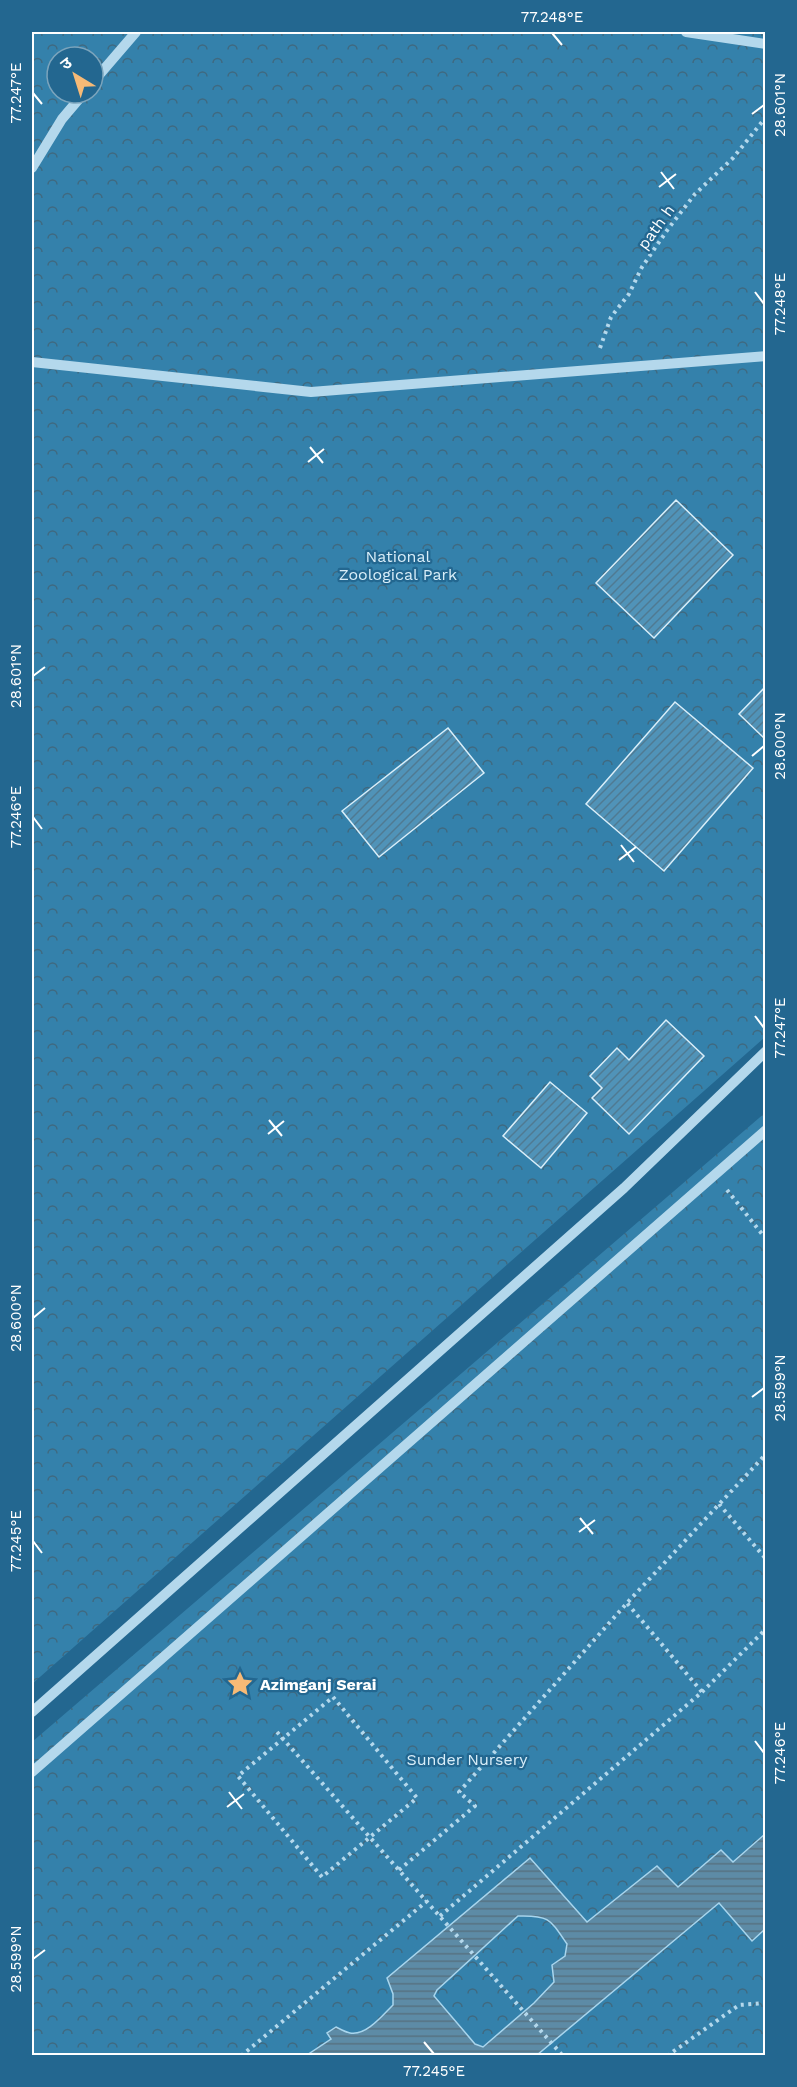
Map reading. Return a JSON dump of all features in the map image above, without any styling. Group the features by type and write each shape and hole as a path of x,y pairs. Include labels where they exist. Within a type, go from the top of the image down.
{"street":[{"path":"105,68 136,32"},
{"path":"686,32 765,44"},
{"path":"32,168 62,119 74,105"},
{"path":"32,362 311,392 765,356"},
{"path":"32,1712 624,1188 765,1051"},
{"path":"32,1772 765,1130"}],"path":[{"name":"path h","path":"594,369 611,317 629,294 642,267 695,194 733,158 765,117"},
{"path":"714,1174 765,1239"},
{"path":"399,1870 475,1806 459,1792 627,1603 765,1454"},
{"path":"718,1504 765,1559"},
{"path":"627,1603 702,1692"},
{"path":"440,1916 702,1692 765,1629"},
{"path":"333,1697 417,1798 322,1877 238,1776 283,1739 333,1697"},
{"path":"278,1732 563,2055"},
{"path":"241,2055 427,1901"},
{"path":"668,2055 739,2005 765,2004"}],"green space":[{"name":"National Zoological Park","path":"32,32 765,32 765,1037 32,1684"},
{"name":"Sunder Nursery","path":"765,1113 765,2055 32,2055 32,1742"}],"shaded area":[{"path":"765,1834 765,1929 752,1941 719,1903 537,2055 307,2055 331,2039 327,2033 336,2027 348,2033 356,2033 368,2028 379,2019 393,2005 393,1994 387,1978 530,1858 587,1922 657,1866 678,1887 721,1850 733,1862","holes":["518,1916 536,1916 548,1920 567,1944 565,1956 552,1965 554,1982 534,2003 483,2047 475,2044 434,1996 437,1990"]}],"building":[{"path":"676,500 733,555 654,638 596,583"},
{"path":"766,686 766,740 739,714"},
{"path":"675,702 753,768 664,871 586,804"},
{"path":"448,728 484,773 379,857 342,811"},
{"path":"666,1020 704,1056 629,1134 592,1098 602,1088 590,1076 617,1048 629,1060"},
{"path":"550,1082 587,1113 541,1168 503,1136"}],"place":[{"name":"Azimganj Serai","path":"240,1684"}]}
